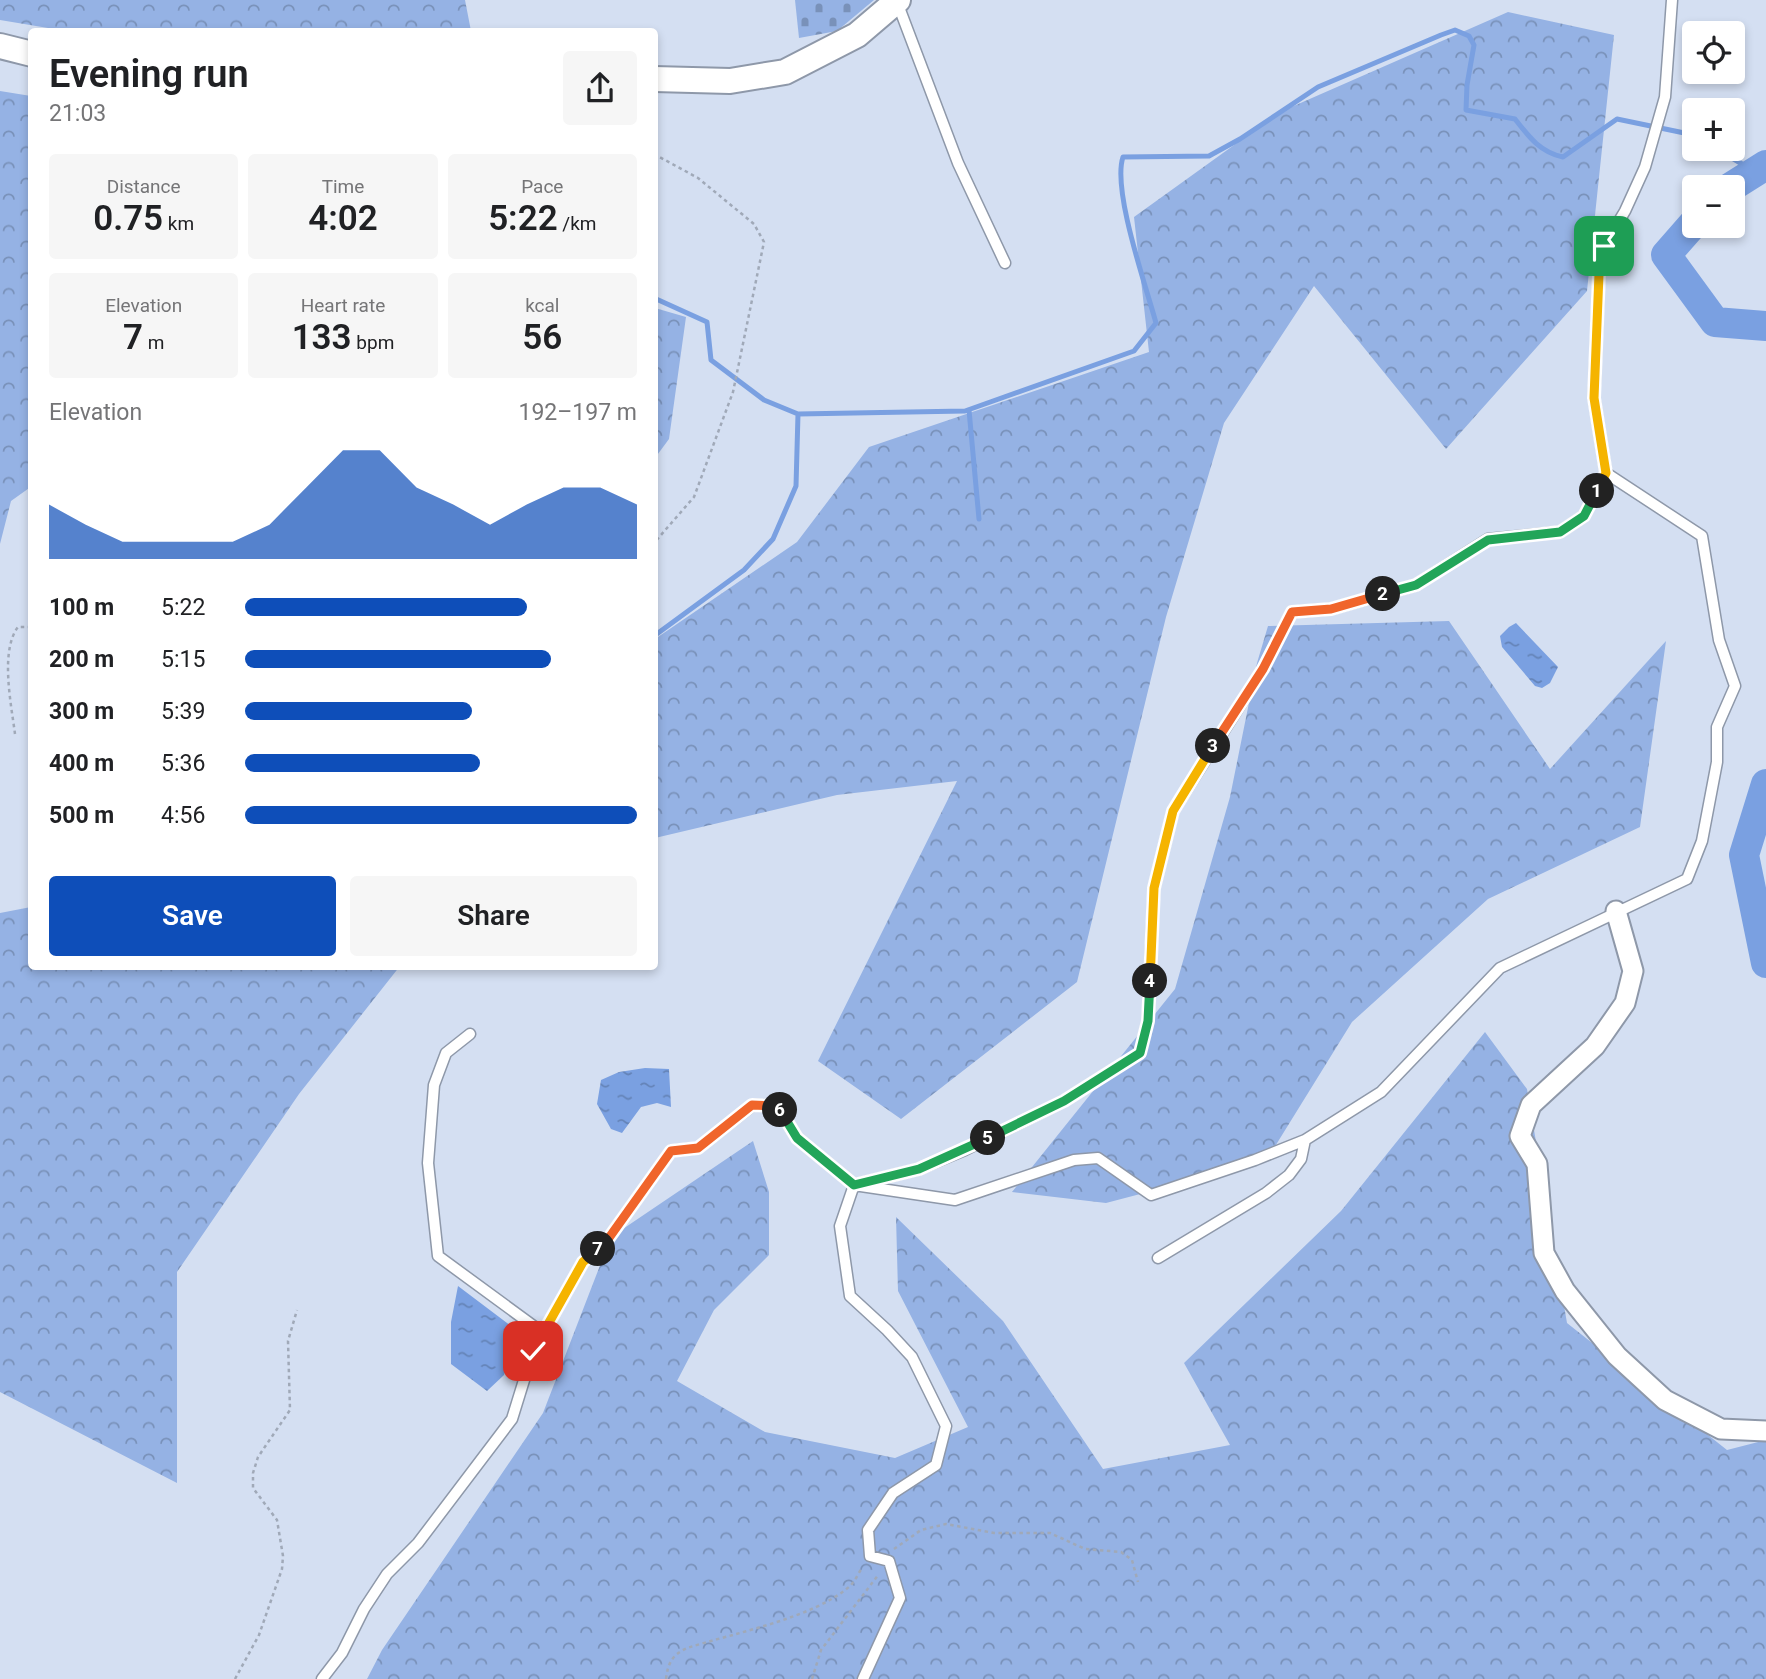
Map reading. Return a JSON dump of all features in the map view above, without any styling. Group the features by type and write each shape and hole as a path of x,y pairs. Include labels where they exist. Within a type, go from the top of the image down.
{"street":[{"path":"658,79 730,82 785,72 857,35 897,0"},
{"path":"0,46 28,53"},
{"path":"1616,911 1633,971 1625,1003 1595,1046 1531,1105 1520,1136 1537,1164 1544,1252 1565,1291 1617,1356 1665,1401 1721,1429 1766,1431"}],"lane":[{"path":"897,0 958,163 1005,263"},
{"path":"854,1185 919,1169 965,1150 1064,1101 1140,1053 1148,1021 1154,888 1173,811 1263,669 1292,612 1331,609 1416,585 1488,540 1560,532 1584,516 1606,473 1594,398 1599,274 1604,246 1625,211 1646,167 1665,97 1672,0"},
{"path":"322,1679 342,1653 364,1609 387,1574 418,1543 512,1419 533,1351 583,1262 606,1242 671,1151 698,1148 752,1105 777,1106 797,1138 854,1185 955,1200 1074,1160 1098,1158 1151,1195 1305,1140 1381,1092 1500,968 1687,879 1702,841 1717,762 1717,726 1735,686 1719,640 1702,537 1606,473"},
{"path":"470,1034 446,1053 434,1084 428,1163 438,1256 544,1333"},
{"path":"1158,1258 1289,1175 1301,1159 1305,1140"},
{"path":"854,1185 840,1226 850,1296 912,1357 946,1426 936,1465 893,1493 868,1530 870,1556 889,1561 900,1598 863,1679"}],"path":[{"path":"658,156 698,178 754,224 764,242 733,392 694,496 658,538"},
{"path":"15,734 6,665 7,644 18,627 28,627"},
{"path":"235,1679 258,1635 282,1569 283,1556 277,1520 253,1488 253,1474 258,1457 290,1410 288,1341 297,1310"},
{"path":"812,1679 821,1650 889,1561 888,1553 921,1530 946,1524 994,1533 1050,1533 1085,1549 1121,1552 1132,1560 1138,1582"},
{"path":"666,1679 668,1664 676,1654 687,1647 797,1614 841,1593 853,1583 870,1556"}],"green space":[{"path":"0,0 465,0 470,28 48,28 0,20"},
{"path":"795,0 874,0 837,31 799,38"},
{"path":"1508,12 1614,35 1587,291 1446,449 1314,286 1224,423 1166,617 1077,982 901,1119 818,1061 957,781 837,795 658,837 658,637 797,542 869,447 1149,352 1134,217 1280,112"},
{"path":"0,91 28,96 28,489 11,501 0,544"},
{"path":"658,309 686,317 669,439 658,454"},
{"path":"1449,621 1550,769 1666,641 1640,827 1488,899 1352,1022 1266,1161 1106,1203 1012,1192 1175,989 1230,797 1257,663 1268,626"},
{"path":"28,908 28,970 397,970 299,1094 177,1272 177,1483 0,1392 0,913"},
{"path":"1485,1032 1527,1089 1567,1323 1727,1450 1766,1440 1766,1679 367,1679 382,1650 543,1413 611,1237 753,1141 769,1192 769,1255 714,1310 677,1381 765,1432 895,1458 968,1427 898,1291 896,1217 1003,1321 1103,1469 1230,1445 1184,1363 1341,1211"}],"water":[{"path":"1516,623 1558,667 1550,683 1542,688 1535,686 1502,647 1500,636"},
{"path":"645,1068 669,1069 671,1107 657,1103 641,1107 622,1133 611,1129 597,1104 601,1080 619,1072"},
{"path":"458,1286 519,1332 504,1375 487,1391 451,1364 451,1322"}],"waterway":[{"path":"658,300 707,322 711,360 764,400 798,414 965,411 1134,351 1156,323 1126,214 1122,192 1123,157 1209,156 1240,139 1318,87 1455,30 1469,36 1474,45 1466,110 1515,119 1536,143 1555,155 1563,157 1617,119 1682,133"},
{"path":"1737,161 1757,173"},
{"path":"1745,178 1766,165"},
{"path":"1682,237 1666,255 1715,322 1766,326"},
{"path":"969,410 979,519"},
{"path":"658,633 744,570 773,539 796,486 798,414"},
{"path":"1766,784 1744,855 1766,963"}],"route":[{"path":"533,1351 583,1262 606,1242 671,1151 698,1148 752,1105 777,1106 797,1138 854,1185 919,1169 965,1150 1064,1101 1140,1053 1148,1021 1154,888 1173,811 1263,669 1292,612 1331,609 1416,585 1488,540 1560,532 1584,516 1606,473 1594,398 1599,274 1604,246"}]}
